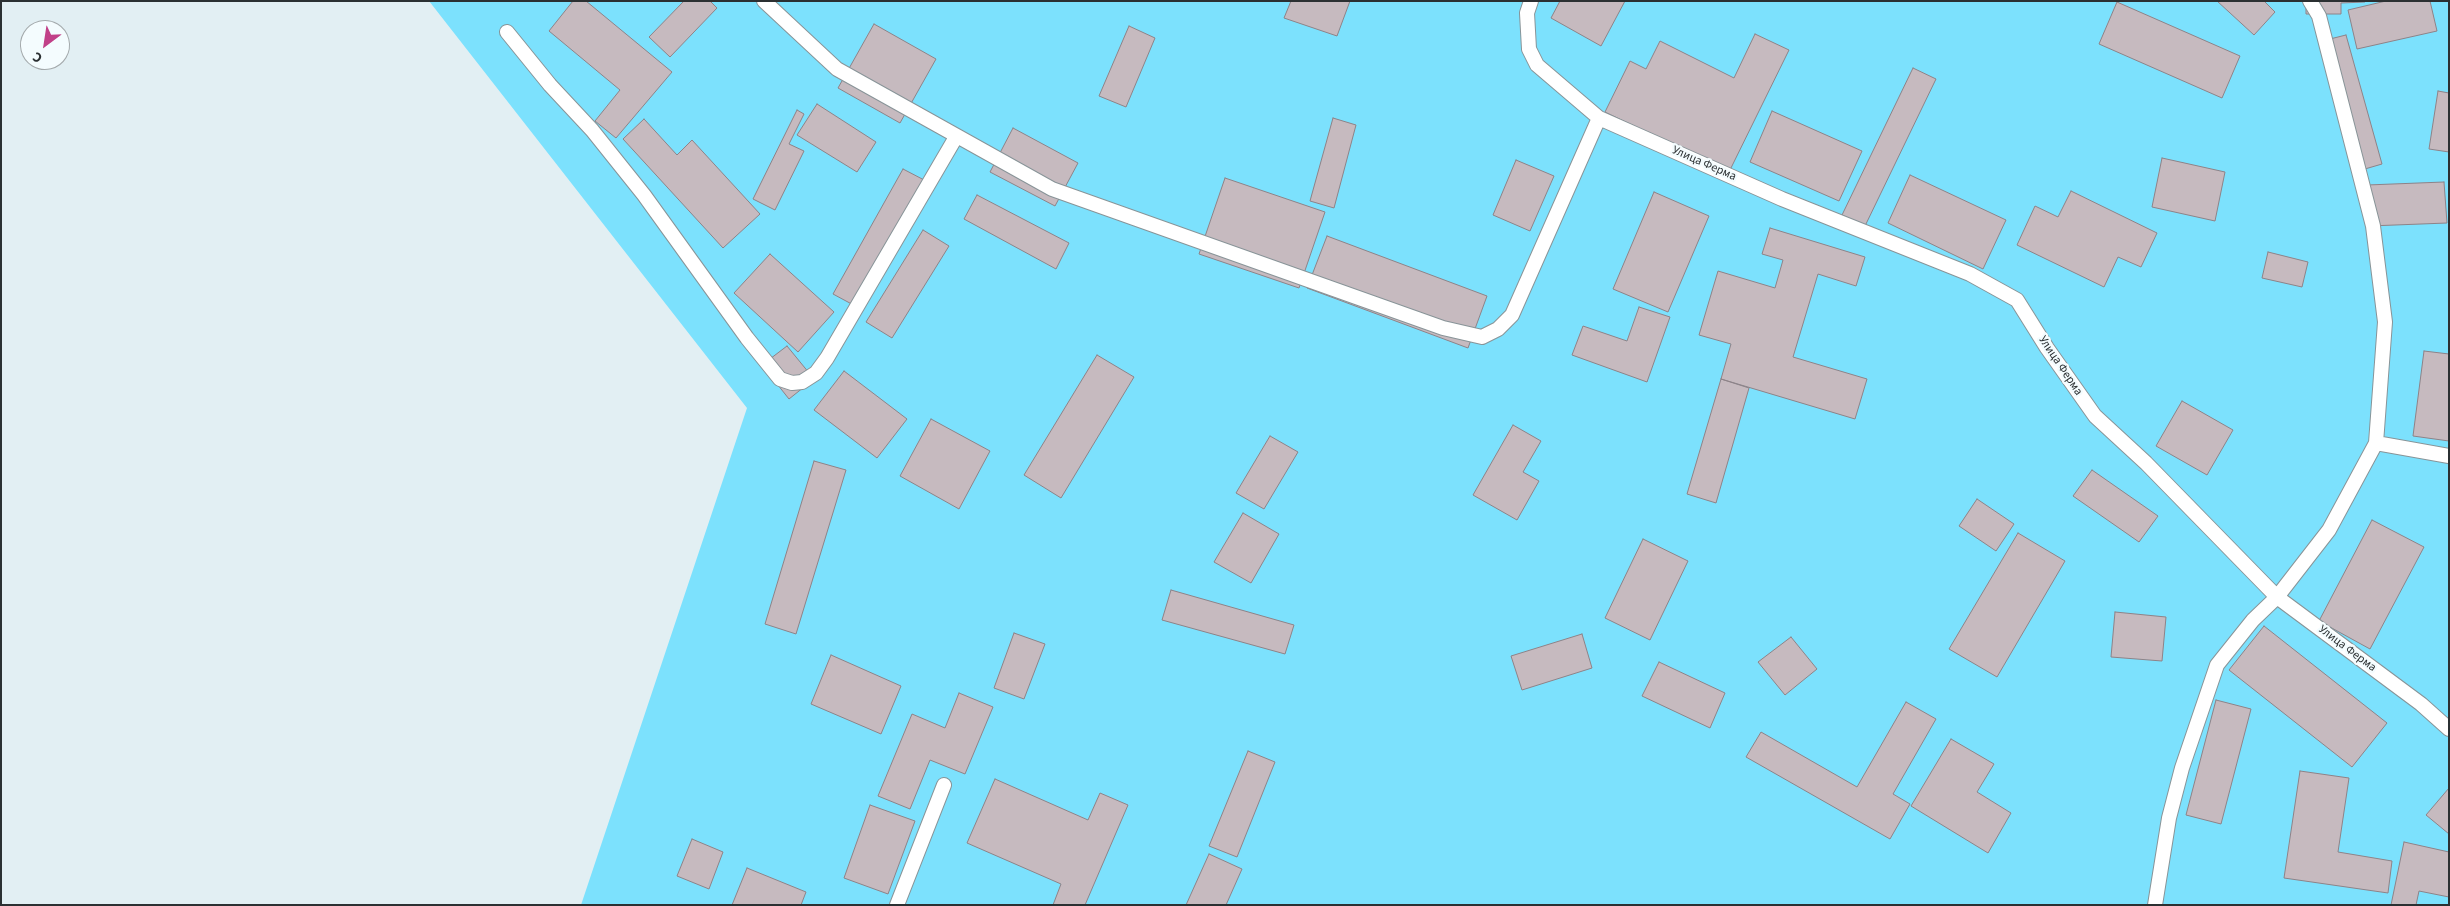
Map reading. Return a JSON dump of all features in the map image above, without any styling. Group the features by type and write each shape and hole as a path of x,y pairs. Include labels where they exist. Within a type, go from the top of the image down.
{"lane":[{"path":"764,1 837,69 1052,189 1443,328 1482,336 1498,329 1512,315 1599,118"},
{"name":"Улица Ферма","path":"1531,1 1527,13 1528,49 1537,65 1599,118 1782,199 1970,274 2017,300 2046,348 2095,416 2146,463 2277,597 2422,704 2449,729"},
{"path":"2155,905 2171,809 2182,768 2217,665 2253,620 2277,597 2329,530 2376,442 2385,322 2373,226 2319,16 2310,1"},
{"path":"507,32 550,85 592,130 644,195 774,372 780,379 792,383 802,382 816,373 827,358 956,136"},
{"path":"2376,442 2449,456"},
{"path":"897,905 944,785"}],"shaded area":[{"path":"429,1 2449,1 2449,905 581,905 747,408"}],"building":[{"path":"573,1 586,1 672,72 616,138 595,121 620,90 549,31"},
{"path":"684,1 710,1 717,8 670,57 649,37"},
{"path":"1291,1 1350,1 1337,36 1284,18"},
{"path":"1560,1 1625,1 1601,46 1551,18"},
{"path":"2217,1 2264,1 2275,12 2254,35"},
{"path":"2306,1 2365,2 2341,3 2341,14 2306,14"},
{"path":"2386,1 2430,1 2437,31 2357,49 2348,10"},
{"path":"2117,2 2240,56 2222,98 2099,44"},
{"path":"874,24 936,59 900,123 838,88"},
{"path":"1129,26 1155,38 1126,107 1099,96"},
{"path":"1755,34 1789,50 1729,172 1605,112 1630,61 1646,69 1660,41 1734,78"},
{"path":"2346,35 2382,164 2358,171 2322,41"},
{"path":"1913,68 1936,79 1865,226 1842,215"},
{"path":"2438,91 2449,93 2449,152 2429,149"},
{"path":"817,104 876,142 857,172 797,135"},
{"path":"797,110 804,114 789,144 804,151 775,210 753,199"},
{"path":"1772,111 1862,151 1839,201 1750,162"},
{"path":"1333,118 1356,125 1334,208 1310,201"},
{"path":"644,119 677,155 692,140 760,214 723,248 623,139"},
{"path":"1013,128 1078,163 1055,206 990,172"},
{"path":"2162,158 2225,172 2215,221 2152,207"},
{"path":"1516,160 1554,176 1530,231 1493,215"},
{"path":"903,169 928,182 859,308 833,294"},
{"path":"1910,175 2006,220 1983,269 1888,223"},
{"path":"1225,178 1325,212 1299,288 1199,254"},
{"path":"2444,182 2447,223 2369,226 2367,185"},
{"path":"2071,191 2157,233 2141,267 2118,257 2104,287 2017,245 2035,206 2058,217"},
{"path":"1654,192 1709,216 1668,312 1613,289"},
{"path":"977,195 1069,243 1056,269 964,219"},
{"path":"1770,228 1865,257 1856,286 1818,274 1793,357 1867,379 1855,419 1721,379 1731,344 1699,335 1718,271 1775,288 1783,260 1762,254"},
{"path":"923,230 949,246 892,338 866,322"},
{"path":"1327,236 1487,296 1468,348 1307,288"},
{"path":"2268,252 2308,262 2302,287 2262,278"},
{"path":"770,254 834,312 798,352 734,293"},
{"path":"1639,307 1670,317 1647,382 1572,355 1583,326 1627,341"},
{"path":"787,346 814,379 789,399 762,365"},
{"path":"2424,351 2449,354 2449,441 2413,436"},
{"path":"1097,355 1134,377 1061,498 1024,475"},
{"path":"844,371 907,419 877,458 814,410"},
{"path":"1721,379 1749,388 1716,503 1687,494"},
{"path":"2182,401 2233,430 2207,475 2156,446"},
{"path":"931,419 990,451 959,509 900,476"},
{"path":"1513,425 1541,441 1523,472 1539,481 1517,520 1473,495"},
{"path":"1270,436 1298,452 1264,509 1236,493"},
{"path":"814,461 846,470 796,634 765,624"},
{"path":"2092,470 2158,516 2139,542 2073,496"},
{"path":"1977,499 2014,524 1996,551 1959,526"},
{"path":"1243,513 1279,534 1251,583 1214,562"},
{"path":"2372,520 2424,547 2370,649 2319,621"},
{"path":"2018,533 2065,561 1997,677 1949,649"},
{"path":"1643,539 1688,561 1650,640 1605,618"},
{"path":"1171,590 1294,625 1285,654 1162,620"},
{"path":"2115,612 2166,617 2162,661 2111,657"},
{"path":"2264,626 2387,723 2352,767 2229,670"},
{"path":"1014,633 1045,644 1024,699 994,688"},
{"path":"1582,634 1592,668 1522,690 1511,656"},
{"path":"1791,637 1817,669 1785,695 1758,662"},
{"path":"831,655 901,686 881,734 811,704"},
{"path":"1659,662 1725,693 1710,728 1642,696"},
{"path":"959,693 993,707 965,774 930,760 910,809 878,796 912,714 945,728"},
{"path":"2216,700 2251,709 2221,824 2186,815"},
{"path":"1906,702 1936,719 1893,794 1910,804 1890,839 1746,757 1761,732 1857,787"},
{"path":"1951,739 1994,764 1977,792 2011,813 1988,853 1911,806"},
{"path":"1248,751 1275,762 1237,857 1209,846"},
{"path":"2300,771 2349,778 2338,852 2392,861 2388,893 2284,878"},
{"path":"995,779 1088,820 1100,793 1128,805 1085,905 1053,905 1061,884 967,843"},
{"path":"2449,788 2449,834 2426,815"},
{"path":"870,805 915,821 888,894 844,878"},
{"path":"692,839 723,852 709,889 677,876"},
{"path":"2404,842 2449,852 2449,897 2419,891 2416,905 2391,905"},
{"path":"1209,854 1242,869 1226,905 1186,905"},
{"path":"747,868 806,892 801,905 732,905"}]}
